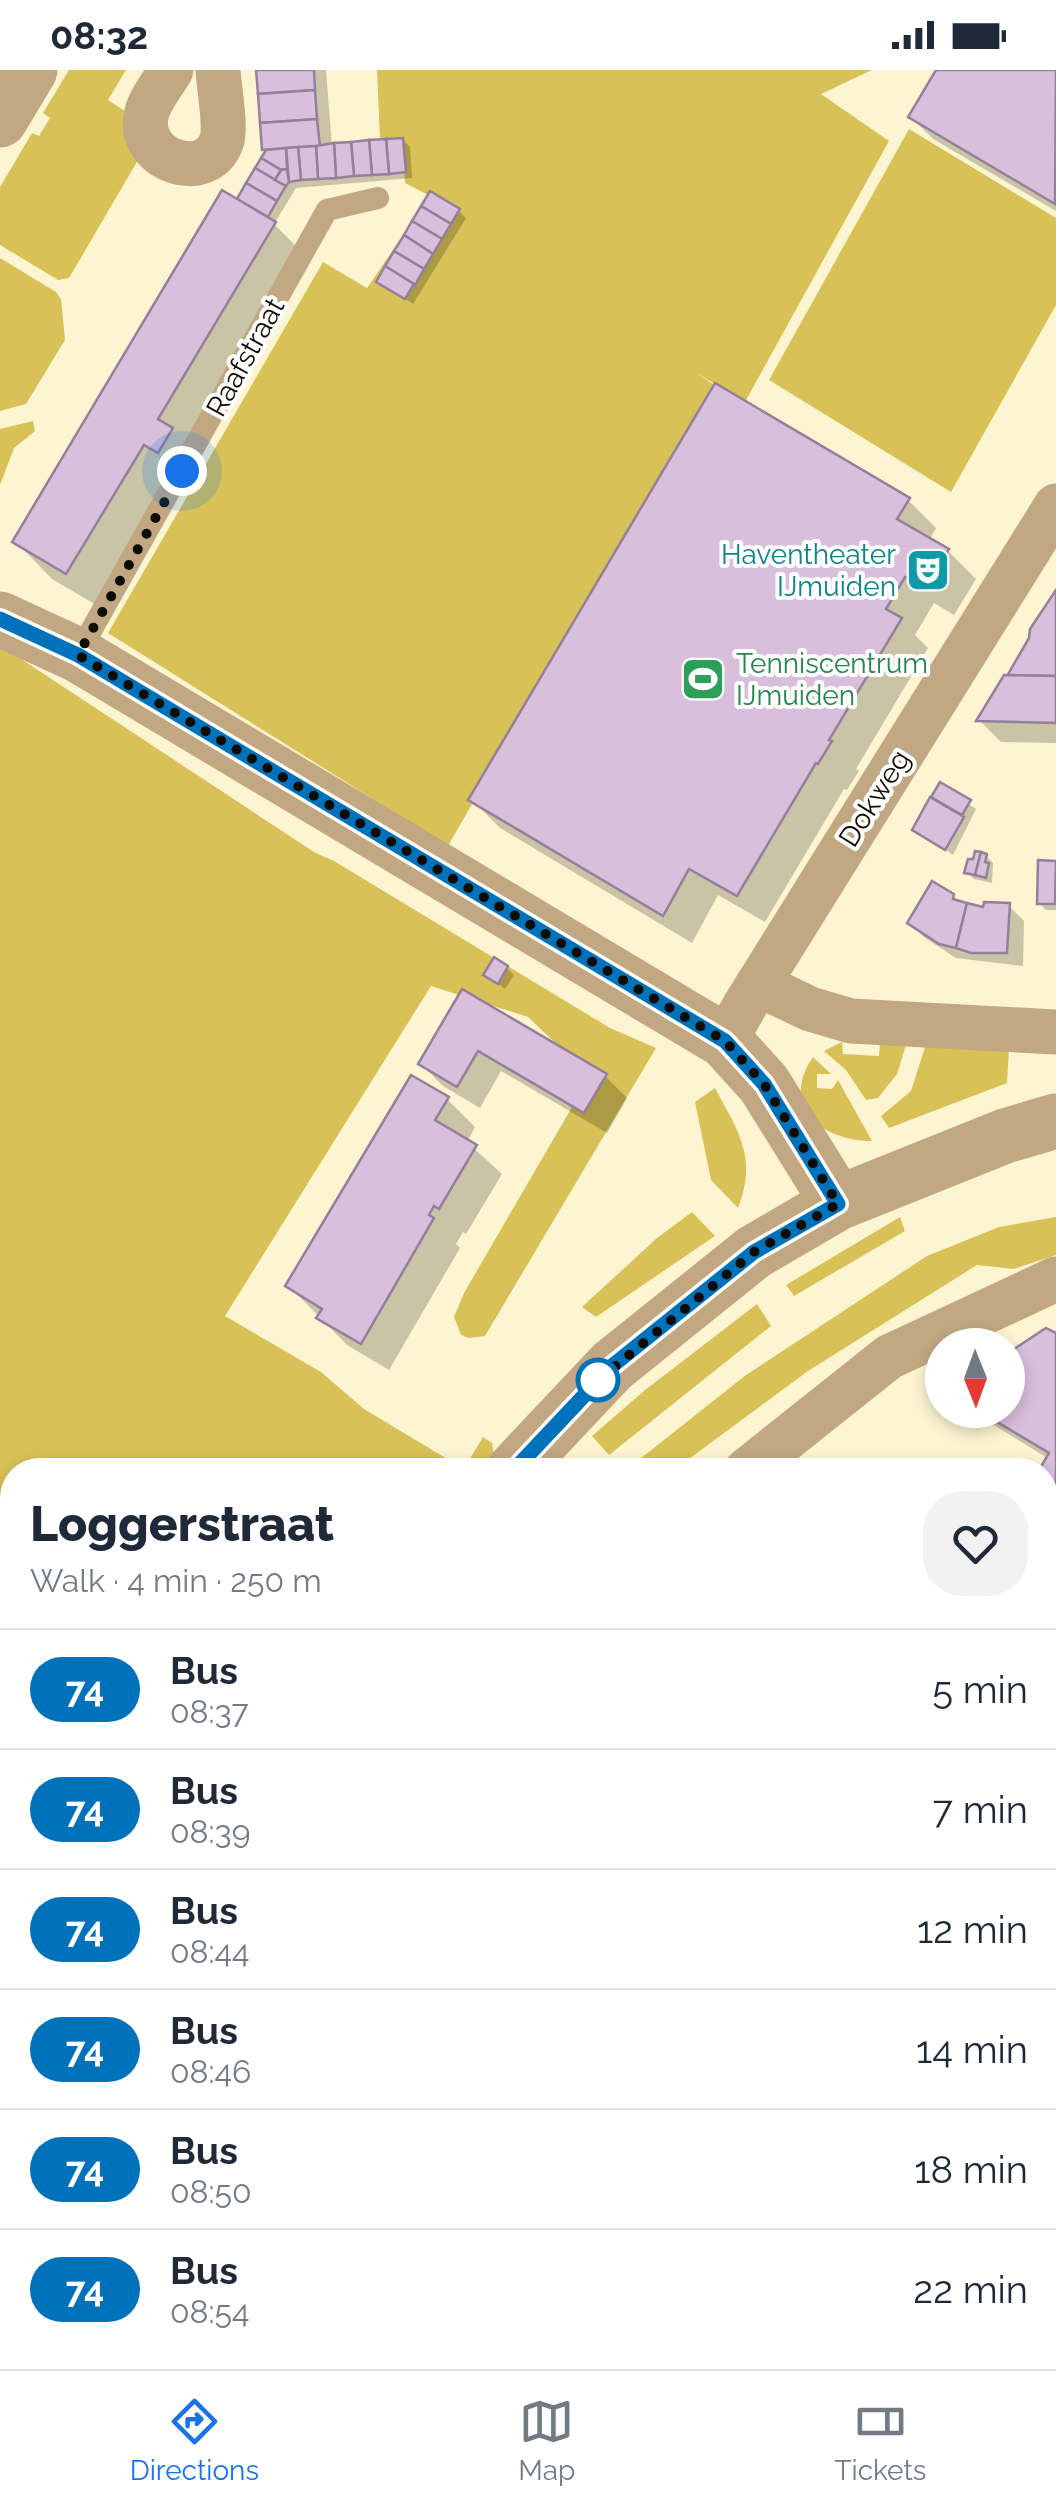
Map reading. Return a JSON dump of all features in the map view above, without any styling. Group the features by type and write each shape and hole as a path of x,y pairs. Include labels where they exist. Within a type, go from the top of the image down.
{"street":[{"path":"0,120 30,70"},
{"path":"172,70 146,112 144,128 150,144 164,158 178,164 198,163 214,154 223,138 218,70"},
{"name":"Dokweg","path":"725,1041 1056,506"},
{"path":"0,619 78,655 725,1041 764,1084 838,1204"},
{"path":"758,984 810,1009 851,1021 1056,1032"},
{"path":"525,1458 612,1366 754,1252 838,1204 1004,1136 1056,1121"},
{"path":"762,1458 889,1357 1056,1278"}],"lane":[{"name":"Raafstraat","path":"78,655 328,210 378,198"}],"shaded area":[{"path":"69,70 126,70 108,100 134,117 141,155 69,278 58,280 0,245 0,187 32,133 39,136 50,118 43,113"},
{"path":"377,70 872,70 821,94 889,141 745,402 693,371 713,384 448,846 108,633 323,262 367,288 430,196 405,183 402,140 380,139"},
{"path":"909,129 1056,218 1056,305 951,492 769,380"},
{"path":"0,258 56,292 61,299 65,340 26,404 0,411"},
{"path":"33,421 35,431 14,448 0,485 0,429"},
{"path":"0,645 314,852 610,1028 656,1048 485,1336 469,1338 461,1335 454,1317 464,1293 590,1076 528,1017 431,986 225,1316 321,1372 364,1409 446,1458 0,1458"},
{"path":"842,1042 843,1054 879,1056 880,1043 906,1045 897,1074 878,1098 866,1100 846,1070 824,1051"},
{"path":"926,1044 1009,1049 1007,1083 889,1128 881,1116 911,1091"},
{"path":"813,1057 831,1074 817,1074 817,1088 832,1089 838,1080 872,1141 837,1135 811,1117 801,1091"},
{"path":"715,1088 738,1132 746,1159 744,1190 738,1208 711,1180 695,1102"},
{"path":"692,1212 715,1236 596,1317 582,1307 657,1238"},
{"path":"900,1217 905,1231 794,1296 786,1285"},
{"path":"1056,1217 1056,1255 1014,1269 977,1265 808,1371 690,1458 641,1458 746,1375 927,1256 999,1227"},
{"path":"757,1304 771,1326 609,1455 592,1436"},
{"path":"483,1437 492,1443 493,1458 470,1458"}],"building":[{"path":"256,70 314,70 315,90 258,94"},
{"path":"936,70 1056,70 1055,204 908,117"},
{"path":"315,90 317,119 260,123 258,94"},
{"path":"317,119 320,146 262,150 260,123"},
{"path":"403,138 406,172 389,174 386,139"},
{"path":"386,139 389,174 372,175 369,140"},
{"path":"369,140 372,175 354,176 351,142"},
{"path":"351,142 354,176 336,178 334,143"},
{"path":"334,143 336,178 318,179 316,146"},
{"path":"316,146 318,179 301,180 298,147"},
{"path":"298,147 301,180 289,182 286,148"},
{"path":"286,148 287,169 281,170 261,158 266,150"},
{"path":"261,158 281,170 275,180 255,168"},
{"path":"255,168 286,186 277,201 246,183"},
{"path":"287,169 286,186 275,180 281,170"},
{"path":"246,183 277,201 268,217 237,199"},
{"path":"222,190 276,222 158,419 173,428 158,453 144,445 66,574 12,542"},
{"path":"430,191 460,209 451,224 421,206"},
{"path":"421,206 451,224 442,239 412,221"},
{"path":"412,221 442,239 433,254 404,235"},
{"path":"404,235 433,254 424,269 394,251"},
{"path":"394,251 424,269 415,285 385,266"},
{"path":"385,266 414,284 405,299 376,282"},
{"name":"Tenniscentrum IJmuiden","path":"715,383 910,498 897,519 949,549 925,589 905,577 886,609 902,618 737,896 689,869 663,916 468,800"},
{"path":"1056,590 1056,676 1007,676 1029,638 1030,629"},
{"path":"1004,675 1056,676 1056,723 976,721"},
{"path":"940,782 971,800 962,815 931,797"},
{"path":"930,797 964,817 945,850 912,830"},
{"path":"975,851 981,852 975,875 964,873 968,859 973,859"},
{"path":"981,852 987,854 985,862 989,863 986,878 975,875"},
{"path":"1038,860 1056,861 1055,904 1037,904"},
{"path":"932,881 954,894 953,899 967,903 956,948 939,944 907,923"},
{"path":"984,902 1010,903 1007,953 971,953 956,948 967,903 983,907"},
{"path":"494,957 508,966 498,984 483,975"},
{"path":"462,989 607,1074 584,1113 478,1051 457,1087 418,1064"},
{"path":"411,1075 449,1097 435,1120 477,1145 439,1209 434,1206 429,1215 434,1218 361,1344 316,1318 322,1309 285,1286"},
{"path":"1046,1328 1056,1333 1056,1458 1046,1458 1049,1453 1007,1428 1025,1428 1025,1342"}],"bus line":[{"name":"74","path":"0,619 78,655 725,1041 764,1084 804,1148 838,1204 754,1252 612,1366 523,1458"}],"place":[{"name":"Haventheater IJmuiden","path":"928,570"},
{"name":"Tenniscentrum IJmuiden","path":"703,679"}],"route":[{"path":"182,471 78,655 725,1041 764,1084 838,1204 754,1252 595,1383 598,1380"}]}
